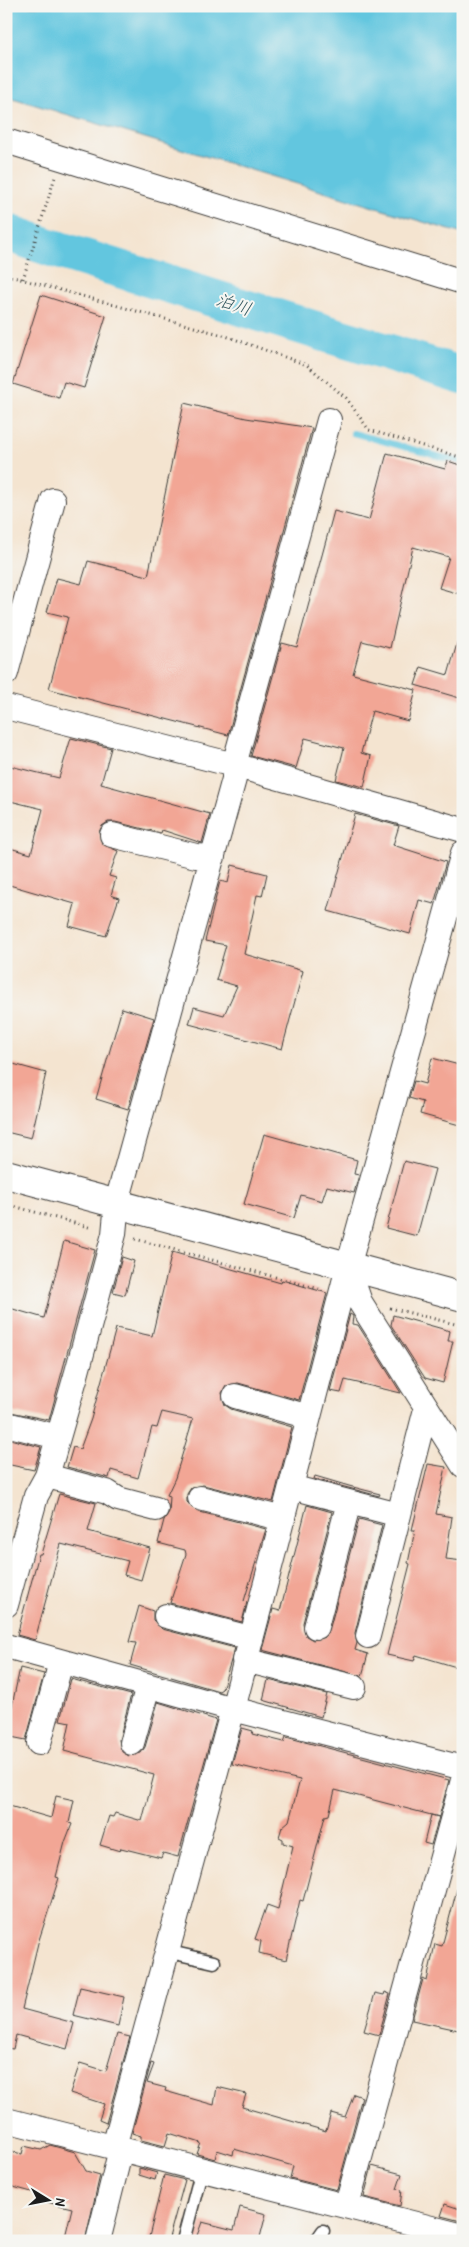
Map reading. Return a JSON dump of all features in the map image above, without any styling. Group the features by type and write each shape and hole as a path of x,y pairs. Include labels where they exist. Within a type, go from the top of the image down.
{"street":[{"path":"6,141 463,282"},
{"path":"6,1605 36,1496 47,1476 114,1234 116,1202 213,857 234,779 234,766 329,420"},
{"path":"6,673 53,500"},
{"path":"6,707 234,766 463,830"},
{"path":"112,835 196,856 213,857"},
{"path":"98,2241 118,2148 166,1951 233,1709 247,1649 309,1417 350,1298 348,1267 454,917 463,853"},
{"path":"6,1174 116,1202 463,1297"},
{"path":"350,1298 463,1465"},
{"path":"235,1396 309,1417"},
{"path":"368,1636 426,1409"},
{"path":"6,1424 58,1437"},
{"path":"47,1476 106,1492 118,1499 156,1509"},
{"path":"291,1487 399,1515"},
{"path":"200,1498 283,1519"},
{"path":"316,1627 349,1502"},
{"path":"166,1616 247,1649 354,1687"},
{"path":"6,1646 233,1709 463,1768"},
{"path":"39,1743 60,1662"},
{"path":"132,1742 148,1686"},
{"path":"347,2205 463,1780"},
{"path":"6,2120 347,2205 463,2236"}],"lane":[{"path":"166,1951 214,1962"},
{"path":"184,2241 202,2169"}],"path":[{"path":"23,279 62,157"},
{"path":"6,275 223,335 307,365 346,398 369,430 463,458"},
{"path":"6,1204 350,1298 463,1326"}],"water":[{"path":"6,6 463,6 463,234 6,96"}],"building":[{"path":"41,295 106,316 84,388 64,382 59,398 13,384"},
{"path":"184,403 246,418 312,428 228,735 49,689 68,617 47,612 57,578 81,584 88,561 148,576"},
{"path":"387,453 445,469 448,461 463,466 463,595 439,588 449,557 413,547 390,648 362,641 353,674 416,690 408,721 372,711 361,753 371,756 364,787 336,780 344,748 305,738 296,768 251,756 282,643 297,647 334,511 369,520"},
{"path":"458,640 463,641 463,699 415,685 421,667 448,675"},
{"path":"71,738 111,748 101,784 210,814 202,843 162,830 161,833 115,822 108,822 102,826 99,832 102,844 118,851 109,876 116,878 111,895 119,898 106,936 69,926 75,904 6,884 6,847 31,854 43,809 6,800 6,765 59,778"},
{"path":"355,814 399,826 393,845 446,862 434,904 419,900 410,934 328,911"},
{"path":"232,865 267,874 262,896 257,895 244,954 303,971 282,1049 189,1024 194,1007 224,1015 237,986 216,980 226,945 205,941 220,881 228,883"},
{"path":"122,1008 154,1018 128,1109 96,1099"},
{"path":"432,1058 463,1066 463,1126 420,1114 423,1102 409,1098 414,1081 425,1084"},
{"path":"6,1062 46,1073 31,1138 6,1132"},
{"path":"264,1134 357,1160 354,1174 359,1175 354,1193 327,1186 322,1201 301,1195 294,1218 244,1204"},
{"path":"404,1161 435,1169 417,1236 386,1228"},
{"path":"64,1241 95,1250 49,1420 6,1411 6,1307 44,1318"},
{"path":"172,1252 281,1283 282,1280 327,1293 299,1400 238,1383 226,1386 222,1393 225,1405 231,1409 292,1427 273,1502 203,1485 191,1488 187,1494 187,1502 196,1511 266,1529 244,1601 247,1602 242,1622 170,1603 186,1554 185,1550 158,1543 164,1520 169,1512 170,1496 167,1495 175,1478 193,1419 162,1412 157,1428 152,1427 138,1478 111,1470 109,1478 67,1467 73,1447 80,1449 91,1419 116,1328 152,1336"},
{"path":"122,1257 134,1261 125,1295 113,1292"},
{"path":"350,1314 353,1316 352,1324 358,1325 401,1393 345,1380 341,1393 330,1391"},
{"path":"393,1315 450,1331 448,1341 453,1341 443,1383 425,1378 391,1325"},
{"path":"6,1438 41,1447 34,1470 6,1464"},
{"path":"428,1464 446,1467 436,1514 452,1517 446,1559 463,1561 463,1669 416,1655 414,1661 387,1655 410,1564 408,1563 415,1530 412,1530"},
{"path":"315,1476 380,1494 379,1496 314,1479"},
{"path":"59,1494 96,1503 88,1531 150,1548 141,1580 124,1575 128,1561 61,1544 35,1640 17,1635 39,1554 41,1554"},
{"path":"307,1505 332,1512 303,1623 306,1636 313,1640 325,1637 329,1631 359,1519 382,1525 355,1633 357,1643 355,1650 368,1654 362,1676 262,1650 273,1609 280,1611"},
{"path":"139,1606 153,1611 153,1620 162,1629 235,1648 222,1689 219,1691 130,1665 136,1643 129,1642"},
{"path":"20,1668 44,1674 26,1740 6,1736 6,1714 10,1715"},
{"path":"71,1679 131,1695 119,1740 122,1752 129,1756 141,1753 145,1747 158,1702 216,1720 178,1857 163,1853 161,1858 121,1848 120,1851 100,1845 109,1816 113,1817 115,1813 142,1821 154,1775 64,1751 70,1722 60,1720"},
{"path":"268,1680 327,1694 321,1717 263,1700"},
{"path":"242,1728 253,1731 252,1734 284,1742 286,1737 449,1780 439,1817 335,1790 329,1815 325,1816 303,1901 300,1900 286,1960 259,1953 261,1941 255,1939 267,1905 278,1909 293,1846 283,1843 283,1839 279,1837 282,1827 289,1821 300,1780 232,1764"},
{"path":"56,1796 74,1800 69,1823 72,1824 65,1842 56,1877 59,1878 38,1943 22,2009 74,2023 67,2049 16,2035 13,2049 6,2048 6,1805 51,1818"},
{"path":"431,1815 439,1817 431,1845 424,1843"},
{"path":"457,1889 463,1889 463,2031 412,2020 423,1979 427,1981 435,1944 442,1946"},
{"path":"80,1987 124,1997 118,2026 73,2015"},
{"path":"385,1992 390,1994 379,2035 364,2031 375,1993 384,1995"},
{"path":"117,2034 130,2037 106,2123 99,2120 104,2104 70,2093 80,2063 106,2071"},
{"path":"151,2063 154,2064 147,2083 166,2088 165,2091 214,2105 217,2087 246,2094 242,2107 326,2131 331,2113 345,2117 354,2094 362,2097 337,2190 290,2178 293,2166 234,2149 233,2155 217,2150 215,2159 197,2154 201,2143 169,2133 165,2146 141,2140 141,2136 132,2133"},
{"path":"50,2145 75,2152 86,2171 100,2175 85,2241 64,2241 72,2208 38,2200 39,2194 6,2185 6,2150 22,2154 24,2146 41,2150"},
{"path":"372,2166 402,2174 397,2189 402,2190 400,2206 364,2197"},
{"path":"139,2168 157,2173 155,2180 139,2175"},
{"path":"164,2175 185,2180 168,2241 148,2241"},
{"path":"445,2204 463,2210 461,2221 441,2216"},
{"path":"240,2207 266,2214 259,2241 195,2241 202,2222 234,2230"}],"waterway":[{"name":"泊川","path":"6,232 463,376"},
{"path":"353,433 463,463"}]}
